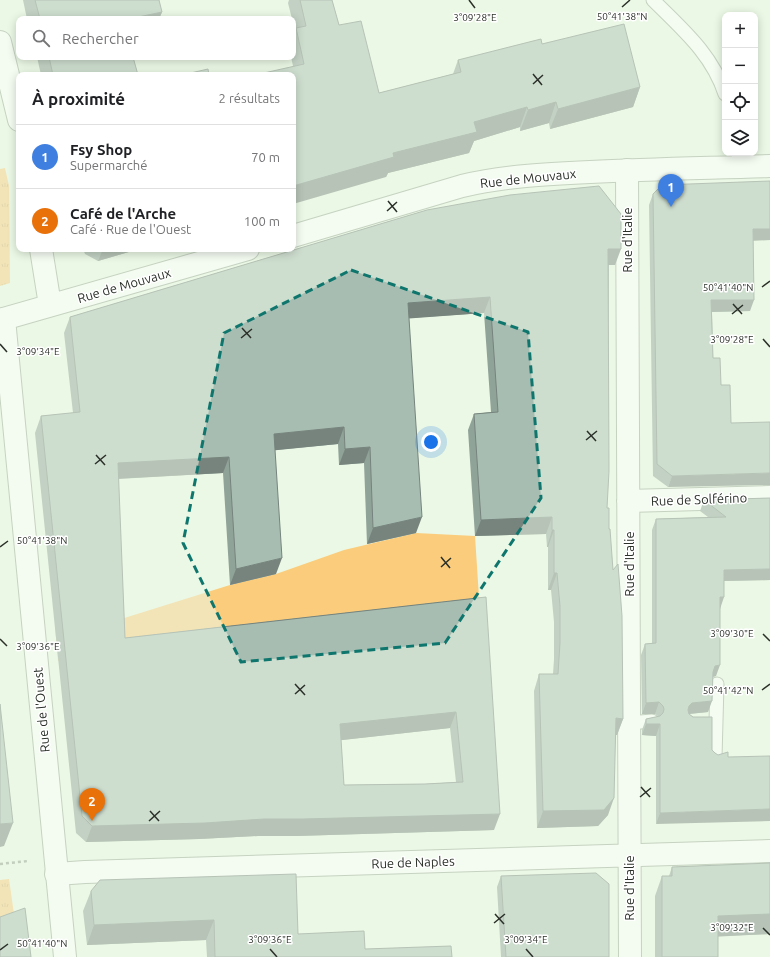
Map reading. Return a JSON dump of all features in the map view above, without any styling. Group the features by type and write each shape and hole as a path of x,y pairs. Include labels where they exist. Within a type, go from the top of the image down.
{"street":[{"path":"0,42 16,108"},
{"name":"Rue de Mouvaux","path":"296,235 486,180 520,176 627,170 740,160 770,166"},
{"name":"Rue d'Italie","path":"627,170 630,957"},
{"path":"41,252 50,305"},
{"name":"Rue de Mouvaux","path":"2,320 237,252"},
{"name":"Rue de l'Ouest","path":"2,320 64,957"},
{"name":"Rue de Solférino","path":"628,501 770,497"},
{"name":"Rue de Naples","path":"56,874 770,851"}],"lane":[{"path":"653,0 701,49 715,71 722,87"},
{"path":"715,758 710,720 717,684"},
{"path":"629,722 652,721"}],"highlighted area":[{"path":"351,270 528,332 541,498 445,643 241,662 183,543 224,333"}],"green space":[{"path":"5,168 9,186 10,283 0,286 0,169"},
{"path":"416,533 475,536 480,613 58,661 55,627 118,620 230,585 276,574 344,550"},
{"path":"9,879 16,928 0,934 0,880"}],"building":[{"path":"35,0 159,0 162,12 143,16 39,16"},
{"path":"300,0 332,0 339,25 361,21 379,93 461,72 458,60 541,39 542,44 624,24 640,87 558,109 556,102 528,110 527,107 474,122 477,132 393,153 394,157 296,185 296,72 268,72 304,64 296,28 306,26"},
{"path":"50,60 134,60 137,72 52,72"},
{"path":"208,69 208,72 195,72"},
{"path":"770,181 770,229 753,229 754,300 711,300 713,358 720,358 721,385 730,385 731,423 770,422 770,473 672,476 657,464 653,194 662,185"},
{"path":"599,186 621,214 621,249 608,249 609,471 607,508 609,508 609,529 613,570 618,564 622,616 623,719 616,718 614,798 604,810 543,811 539,674 558,674 560,643 560,606 557,573 554,573 554,530 552,530 552,517 481,520 474,414 498,412 490,297 408,303 422,517 373,528 370,447 345,449 344,427 274,434 282,558 236,569 229,457 118,463 125,638 486,597 500,814 264,819 205,823 92,826 82,816 41,416 80,412 70,317 287,252 296,252 296,249 427,210 510,195","holes":["456,712 463,782 344,785 340,724"]},
{"path":"770,498 770,569 724,570 724,597 720,597 720,665 715,666 713,672 712,701 692,703 688,710 689,714 693,717 712,717 712,750 718,755 728,752 728,757 770,756 770,809 660,813 660,724 646,724 646,719 660,716 664,709 659,702 646,703 645,644 656,643 656,519 726,517 704,500"},
{"path":"0,704 13,823 0,824"},
{"path":"770,863 770,914 718,916 718,957 662,957 662,876 672,876 672,867"},
{"path":"596,873 609,884 609,957 506,957 501,876"},
{"path":"296,874 298,934 364,931 365,949 451,946 452,957 215,957 214,920 94,925 91,891 100,880"},
{"path":"25,908 31,957 0,957 0,917"}],"place":[{"name":"Fsy Shop","path":"671,207"},
{"name":"Café de l'Arche","path":"92,821"}]}
